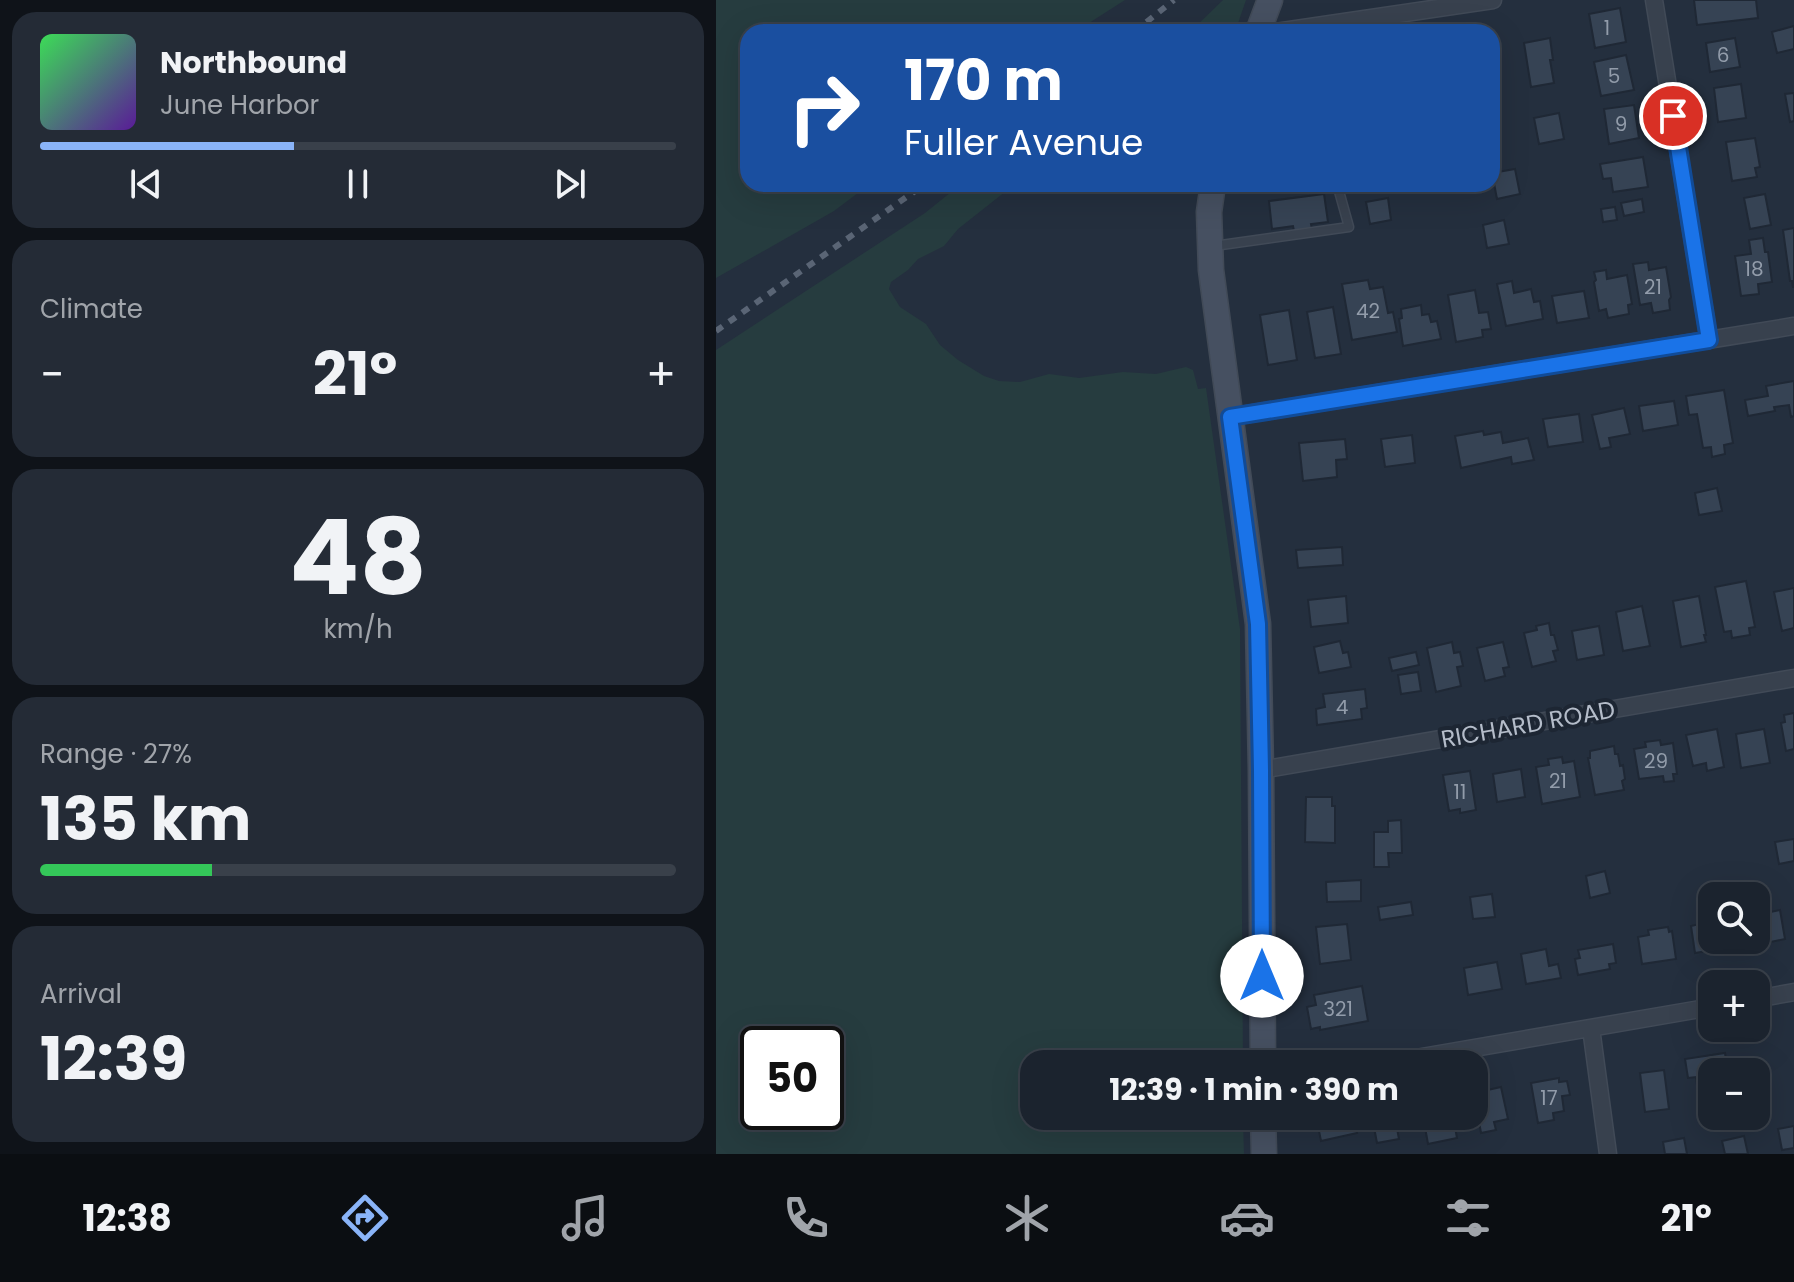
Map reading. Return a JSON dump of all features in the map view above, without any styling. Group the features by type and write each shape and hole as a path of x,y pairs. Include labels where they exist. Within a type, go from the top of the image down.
{"main road":[{"path":"1261,24 1270,0"},
{"path":"1212,192 1209,247 1258,624 1263,1050"},
{"path":"1263,1130 1264,1154"}],"street":[{"path":"1350,24 1493,0"},
{"path":"1654,0 1709,340"},
{"path":"1230,417 1794,326"},
{"name":"RICHARD ROAD","path":"1261,770 1794,678"},
{"path":"1770,996 1794,992"},
{"path":"1463,1050 1698,1009"},
{"path":"1591,1028 1608,1154"}],"lane":[{"path":"1209,247 1349,227 1339,192"}],"green space":[{"path":"716,0 1125,0 1088,24 740,24 740,192 859,192 834,211 716,278"},
{"path":"1223,0 1246,0 1238,24 1198,24"},
{"path":"951,192 1005,192 958,229 944,246 918,259 891,282 889,289 900,307 926,324 940,345 984,376 999,381 1020,382 1049,374 1079,378 1123,372 1156,374 1186,367 1193,370 1198,389 1206,388 1240,629 1243,1050 1020,1050 1020,1130 1243,1130 1244,1154 716,1154 716,350 925,213"}],"building":[{"path":"1694,0 1756,0 1758,18 1697,25"},
{"path":"1620,8 1626,42 1595,48 1589,14"},
{"path":"1794,26 1794,49 1777,53 1772,32"},
{"path":"1550,38 1554,83 1531,87 1524,43"},
{"path":"1735,38 1740,67 1710,72 1706,43"},
{"path":"1626,55 1634,90 1601,96 1594,62"},
{"path":"1741,84 1746,118 1718,122 1714,88"},
{"path":"1794,93 1794,121 1790,122 1785,94"},
{"path":"1634,105 1639,138 1609,144 1604,109"},
{"path":"1559,113 1564,139 1539,144 1534,118"},
{"path":"1755,138 1760,167 1755,168 1757,177 1732,181 1726,142"},
{"path":"1643,157 1648,187 1613,192 1611,178 1603,179 1600,164"},
{"path":"1515,169 1520,194 1497,199 1500,172"},
{"path":"1324,194 1328,222 1311,224 1312,229 1294,231 1293,226 1272,229 1269,201"},
{"path":"1765,194 1771,225 1750,229 1744,198"},
{"path":"1388,198 1391,220 1370,224 1366,202"},
{"path":"1642,199 1644,212 1624,216 1621,203"},
{"path":"1615,207 1617,220 1603,222 1601,209"},
{"path":"1504,220 1509,244 1487,248 1483,225"},
{"path":"1794,228 1794,287 1793,287 1783,230"},
{"path":"1763,238 1772,282 1758,284 1759,294 1741,296 1735,256 1751,254 1749,240"},
{"path":"1648,262 1649,270 1666,267 1670,310 1653,313 1651,303 1640,305 1633,264"},
{"path":"1606,270 1607,279 1627,275 1632,304 1628,305 1629,314 1608,318 1606,309 1599,311 1594,272"},
{"path":"1368,280 1370,289 1383,287 1388,313 1393,312 1397,332 1352,340 1342,284"},
{"path":"1512,281 1514,293 1531,289 1534,302 1540,301 1543,319 1506,326 1497,284"},
{"path":"1475,290 1479,313 1488,312 1491,329 1482,330 1483,337 1456,342 1448,295"},
{"path":"1584,291 1589,318 1557,323 1552,296"},
{"path":"1421,305 1422,315 1429,314 1431,322 1437,321 1441,339 1403,346 1399,319 1402,318 1401,309"},
{"path":"1333,307 1341,354 1315,358 1307,312"},
{"path":"1289,310 1297,360 1268,365 1260,315"},
{"path":"1794,381 1794,416 1791,417 1789,405 1748,416 1745,400 1768,396 1766,386"},
{"path":"1724,390 1733,443 1724,445 1725,454 1712,457 1711,447 1703,448 1697,414 1689,415 1686,396"},
{"path":"1674,401 1678,425 1643,431 1639,406"},
{"path":"1624,408 1630,434 1609,438 1611,447 1600,449 1592,415"},
{"path":"1579,414 1583,442 1548,447 1543,419"},
{"path":"1483,431 1484,435 1501,432 1503,443 1528,438 1534,460 1512,464 1511,457 1461,468 1455,436"},
{"path":"1412,435 1415,463 1385,467 1381,439"},
{"path":"1345,439 1347,459 1336,460 1337,477 1303,481 1299,443"},
{"path":"1717,488 1722,511 1699,515 1695,493"},
{"path":"1342,547 1343,565 1298,568 1296,550"},
{"path":"1746,581 1755,627 1749,628 1750,635 1732,638 1731,631 1724,632 1715,587"},
{"path":"1794,588 1794,628 1782,631 1774,592"},
{"path":"1346,596 1348,623 1311,627 1308,600"},
{"path":"1699,596 1706,642 1681,647 1673,601"},
{"path":"1642,606 1650,646 1623,651 1616,612"},
{"path":"1549,623 1558,650 1553,651 1556,661 1532,667 1524,633"},
{"path":"1599,626 1604,655 1577,660 1572,631"},
{"path":"1340,641 1343,653 1348,652 1351,667 1319,673 1314,647"},
{"path":"1452,642 1454,653 1460,652 1463,666 1457,667 1461,686 1436,692 1427,648"},
{"path":"1503,642 1509,667 1503,668 1505,676 1485,681 1477,648"},
{"path":"1416,652 1419,665 1392,671 1389,658"},
{"path":"1418,672 1421,691 1401,694 1398,675"},
{"path":"1365,689 1367,708 1361,709 1362,719 1317,725 1316,709 1325,707 1323,694"},
{"path":"1794,713 1794,749 1786,751 1781,723 1785,722 1784,715"},
{"path":"1717,729 1724,767 1707,771 1706,763 1693,766 1686,735"},
{"path":"1764,729 1770,763 1741,768 1736,734"},
{"path":"1660,740 1661,745 1673,743 1677,774 1673,774 1674,781 1664,782 1663,776 1639,779 1634,749 1646,747 1645,742"},
{"path":"1614,746 1620,766 1623,765 1624,790 1595,795 1588,758 1590,751"},
{"path":"1562,757 1563,763 1574,761 1580,797 1542,804 1536,767 1549,765 1548,759"},
{"path":"1521,769 1525,797 1497,802 1493,774"},
{"path":"1470,771 1476,810 1460,813 1460,809 1449,811 1443,775"},
{"path":"1306,797 1332,797 1332,806 1335,806 1335,843 1305,842"},
{"path":"1401,820 1402,853 1388,853 1389,867 1374,867 1374,832 1388,832 1388,821"},
{"path":"1794,839 1794,861 1779,864 1775,842"},
{"path":"1605,871 1610,893 1590,898 1586,876"},
{"path":"1361,880 1361,901 1327,902 1326,882"},
{"path":"1492,894 1495,917 1473,919 1470,897"},
{"path":"1411,902 1413,915 1380,920 1378,907"},
{"path":"1780,910 1785,939 1770,942 1770,912"},
{"path":"1347,924 1351,960 1320,964 1316,927"},
{"path":"1698,924 1698,953 1695,953 1691,926"},
{"path":"1668,927 1669,932 1672,931 1676,959 1642,964 1638,937 1649,935 1648,930"},
{"path":"1613,944 1616,963 1609,964 1610,969 1578,975 1575,959 1580,958 1578,950"},
{"path":"1546,949 1549,966 1558,964 1561,978 1526,984 1521,954"},
{"path":"1497,962 1502,989 1468,995 1464,968"},
{"path":"1362,986 1368,1021 1311,1029 1307,1007 1316,1005 1314,995"},
{"path":"1725,1053 1726,1058 1698,1058 1697,1085 1696,1077 1688,1078 1685,1059"},
{"path":"1664,1070 1669,1109 1645,1112 1640,1073"},
{"path":"1559,1078 1559,1082 1567,1081 1570,1095 1562,1096 1564,1111 1553,1113 1554,1120 1538,1123 1531,1083"},
{"path":"1501,1087 1508,1119 1494,1122 1496,1130 1481,1133 1480,1130 1488,1130 1488,1090"},
{"path":"1794,1126 1794,1148 1782,1150 1778,1129"},
{"path":"1319,1130 1356,1130 1357,1133 1321,1141"},
{"path":"1375,1130 1397,1130 1399,1139 1377,1143"},
{"path":"1426,1130 1456,1130 1457,1138 1428,1144"},
{"path":"1744,1136 1748,1154 1725,1154 1722,1141"},
{"path":"1684,1138 1687,1154 1665,1154 1663,1142"}],"railway":[{"path":"1144,24 1174,0"},
{"path":"716,331 914,192"}],"route":[{"path":"1262,976 1258,624 1230,417 1709,340 1673,116"}]}
